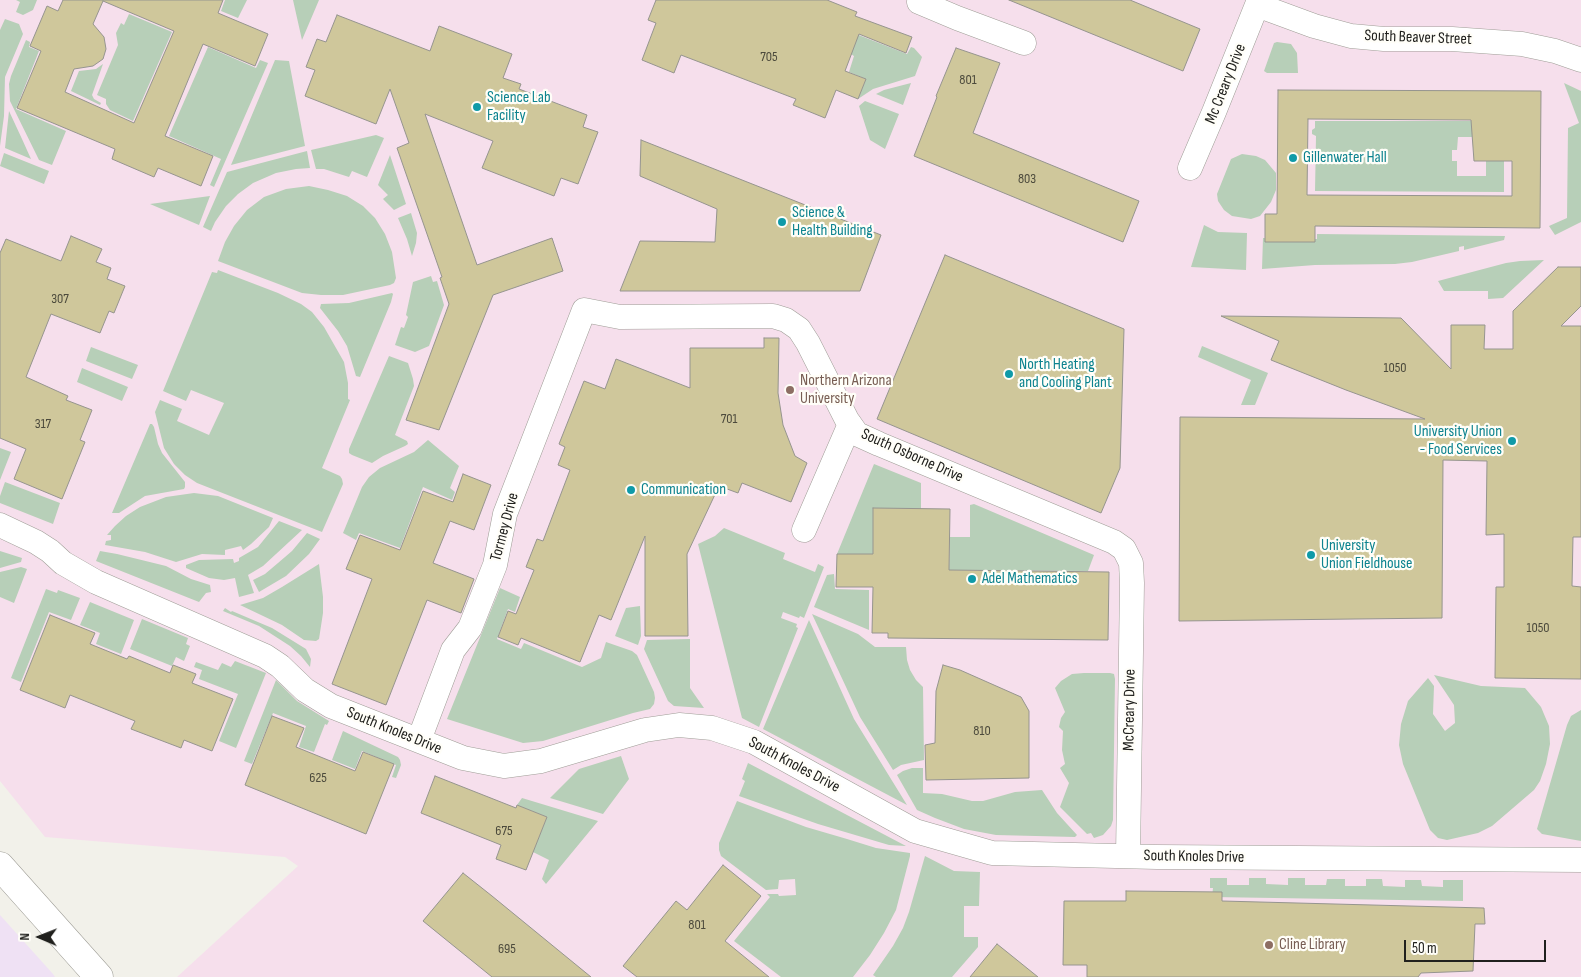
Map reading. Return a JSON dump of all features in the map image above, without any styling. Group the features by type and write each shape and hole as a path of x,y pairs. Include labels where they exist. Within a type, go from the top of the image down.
{"main road":[{"path":"0,866 99,977"}],"street":[{"path":"919,2 1024,43"},
{"name":"South Beaver Street","path":"1258,2 1314,26 1351,36 1522,44 1555,51 1581,60"},
{"name":"Mc Creary Drive","path":"1190,168 1258,2"},
{"name":"South Osborne Drive","path":"584,310 620,317 772,316 786,320 800,329 857,434 1114,542 1124,549 1131,563"},
{"name":"Tormey Drive","path":"419,740 454,650 470,628 495,564 506,514 584,310"},
{"path":"804,530 850,424"},
{"name":"South Knoles Drive","path":"0,525 36,542 63,563 96,582 265,656 280,666 304,690 331,706 463,758 504,766 541,761 644,730 679,725 712,728 754,742 915,831 992,853 1581,860"},
{"name":"McCreary Drive","path":"1128,856 1131,563"}],"shaded area":[{"name":"Northern Arizona University","path":"0,0 1581,0 1581,977 177,977 298,866 285,857 45,837 0,781"},
{"path":"0,915 53,974 55,977 0,977"}],"green space":[{"path":"16,0 37,0 33,10 23,15 16,12 20,2"},
{"path":"225,0 247,0 238,18 221,11"},
{"path":"293,0 319,0 302,40"},
{"path":"129,14 172,32 133,121 110,110 106,104 106,99 97,95 118,45 116,33 121,23 124,25"},
{"path":"5,19 19,24 23,34 5,77 4,116 0,146 0,30"},
{"path":"851,32 907,54 911,47 914,48 922,57 915,76 873,89 858,99 866,79 849,72 854,56 845,50"},
{"path":"26,40 30,42 29,47 39,51 16,109 66,131 52,165 39,160 10,101 9,84 11,76"},
{"path":"1274,43 1291,44 1297,53 1298,73 1267,73 1264,71"},
{"path":"208,47 256,68 260,60 268,63 214,187 210,185 221,159 169,136"},
{"path":"275,60 289,61 305,146 231,165"},
{"path":"103,64 92,95 94,99 101,103 100,105 71,91 79,71 96,69"},
{"path":"911,83 903,105 876,94 884,90"},
{"path":"1564,83 1581,91 1581,222 1555,235 1549,226 1567,218 1568,128 1579,123"},
{"path":"865,101 899,114 885,149 870,140 859,106"},
{"path":"9,111 22,139 31,159 5,148"},
{"path":"1315,121 1506,121 1472,133 1472,137 1458,137 1457,150 1452,150 1452,161 1457,161 1457,176 1486,176 1486,156 1504,156 1504,192 1315,191 1316,136 1312,134 1312,130 1315,128"},
{"path":"376,135 384,138 367,177 352,171 349,177 324,169 316,169 311,150"},
{"path":"307,151 310,168 276,173 253,183 226,206 211,231 203,227 227,172"},
{"path":"4,153 49,171 44,184 0,166"},
{"path":"1242,154 1256,156 1265,160 1276,173 1276,190 1271,202 1260,216 1251,219 1232,216 1224,210 1218,201 1217,194 1231,159"},
{"path":"390,155 406,204 394,210 383,199 388,195 378,185"},
{"path":"309,186 347,196 363,206 375,218 385,234 392,252 396,278 394,283 343,295 302,293 218,261 225,242 234,226 247,210 264,197 286,189"},
{"path":"210,196 199,225 150,204"},
{"path":"411,213 417,233 412,256 398,218"},
{"path":"1204,225 1218,232 1247,233 1246,270 1191,267"},
{"path":"1317,234 1505,236 1504,240 1464,250 1464,246 1459,247 1459,251 1412,262 1315,265 1262,269 1263,238 1317,239"},
{"path":"1544,260 1503,298 1488,299 1488,291 1444,291 1438,281 1506,263"},
{"path":"218,270 278,293 301,304 312,312 324,327 344,362 348,383 348,399 350,400 322,468 340,476 343,484 322,532 197,483 174,464 164,448 155,412 160,400 182,409 177,421 209,435 224,403 191,390 186,401 163,391 212,272 217,273"},
{"path":"431,276 433,282 437,281 444,305 429,346 415,352 395,345 401,327 404,328 408,317 406,315 413,282"},
{"path":"392,293 391,302 360,377 356,376 347,346 320,308 321,304 349,303"},
{"path":"1202,346 1268,373 1255,405 1241,405 1251,380 1198,357"},
{"path":"91,347 138,365 132,379 86,361"},
{"path":"389,356 408,363 413,379 414,386 395,435 407,441 408,444 372,463 352,455 349,453 349,449"},
{"path":"82,368 128,387 122,401 77,382"},
{"path":"150,424 154,427 162,453 185,482 185,487 184,489 145,496 119,513 112,513"},
{"path":"428,440 459,466 450,488 455,492 452,500 423,487 400,548 359,533 356,540 343,533 362,487 369,477 380,468 414,452"},
{"path":"0,448 11,452 0,480"},
{"path":"874,464 921,483 921,509 873,554 837,554"},
{"path":"5,482 60,503 53,524 0,503 0,496"},
{"path":"194,493 218,496 273,518 269,527 251,544 243,550 241,546 225,550 225,555 202,554 176,562 145,552 105,545 106,541 111,540 111,535 107,535 115,526 140,507 166,497"},
{"path":"974,504 1094,555 1088,571 949,570 950,537 970,537 970,505"},
{"path":"279,521 302,530 263,566 248,575 254,593 239,597 235,578 224,580 209,578 186,568 186,565 199,560 233,559 234,563 239,561 239,558 258,547"},
{"path":"724,528 785,553 783,559 815,572 818,564 824,567 804,618 783,612 781,618 797,624 796,627 798,628 759,727 742,718 698,544 715,536"},
{"path":"307,533 320,539 309,554 286,576 259,592 253,580 265,574 292,551"},
{"path":"0,551 22,558 21,562 0,568"},
{"path":"100,551 166,566 191,579 210,585 211,592 206,593 199,602 96,561"},
{"path":"319,564 323,613 319,639 316,641 304,640 282,625 240,605 263,598"},
{"path":"21,567 27,569 14,603 0,597 0,572"},
{"path":"834,574 835,589 869,590 869,630 814,607 827,575"},
{"path":"500,588 520,597 515,612 508,609 497,639 521,649 524,643 582,667 601,658 606,642 632,651 637,655 654,692 654,704 650,709 543,741 523,743 447,719"},
{"path":"46,589 57,593 58,590 80,598 71,620 49,612 21,682 11,678"},
{"path":"90,602 134,620 121,654 96,644 100,633 80,625"},
{"path":"640,606 641,636 638,645 615,636 626,608"},
{"path":"225,608 272,628 306,649 311,659 310,667 290,646 259,626 223,611"},
{"path":"812,614 858,634 875,647 906,647 910,670 923,687 924,760 901,765 893,770 860,717"},
{"path":"142,619 188,638 186,644 190,646 184,661 176,657 172,666 130,649"},
{"path":"809,620 854,719 907,805 763,729"},
{"path":"690,639 690,688 704,708 674,706 668,701 644,649 647,640"},
{"path":"235,661 266,673 236,748 219,741 238,694 199,679 202,670 194,667 196,662 218,670 222,663 231,667"},
{"path":"1110,673 1114,674 1115,679 1113,820 1111,826 1103,835 1094,838 1091,833 1087,834 1060,807 1069,783 1060,768 1065,764 1062,750 1063,731 1059,727 1065,712 1055,688 1061,681 1072,674"},
{"path":"1434,675 1481,686 1525,688 1541,707 1549,726 1550,744 1546,764 1540,781 1534,790 1492,826 1478,833 1447,840 1438,838 1430,830 1403,764 1399,745 1401,724 1408,701 1428,678 1434,686 1433,714 1445,731 1455,723 1454,705"},
{"path":"276,680 297,701 329,721 327,725 325,724 314,752 299,747 306,726 273,713 252,764 244,761"},
{"path":"1581,710 1581,841 1542,834 1537,829 1567,725 1571,716"},
{"path":"343,731 398,757 401,765 396,778 392,777 396,765 362,751 355,769 332,760"},
{"path":"621,756 629,779 603,814 550,798 579,769"},
{"path":"748,763 906,846 889,845 818,824 739,796 745,781 742,779"},
{"path":"912,768 923,768 923,793 942,794 972,801 983,801 1015,792 1042,790 1057,813 1077,835 1075,837 996,835 964,829 935,818 917,810 897,775"},
{"path":"522,798 598,821 546,884 542,879 549,860 533,852 547,817 517,805"},
{"path":"737,801 806,827 876,848 910,853 896,910 870,955 853,977 781,977 734,941 770,897 767,894 778,894 779,896 796,895 795,879 779,880 778,889 766,890 721,856 719,843"},
{"path":"925,856 954,871 980,872 979,906 964,906 964,937 978,937 978,947 952,977 876,977 873,975 903,928"},
{"path":"1210,878 1227,878 1227,885 1249,885 1249,878 1266,878 1266,884 1288,885 1288,878 1305,878 1305,885 1326,885 1327,879 1345,879 1345,886 1366,886 1366,879 1382,879 1383,886 1405,887 1405,880 1421,880 1422,886 1443,887 1443,880 1463,880 1463,901 1212,897 1213,888 1210,888"}],"building":[{"path":"63,0 223,0 218,13 268,34 255,66 203,44 165,136 213,156 201,186 158,168 154,177 112,159 115,149 17,108 41,51 30,46 47,6 58,11","holes":["103,1 174,31 134,123 65,92 74,69 93,66 103,59 106,49 104,37 93,24"]},
{"path":"656,0 827,0 857,12 855,16 912,37 906,53 859,34 845,71 866,79 858,99 836,90 825,118 793,105 796,99 681,55 674,73 642,60 656,23 648,20"},
{"path":"1009,0 1130,0 1200,29 1183,71"},
{"name":"Science Lab Facility","path":"337,15 430,51 439,26 512,54 503,78 521,84 519,89 587,115 583,127 598,132 578,184 561,178 554,196 482,168 493,141 425,114 477,265 552,238 563,271 493,295 439,430 406,420 449,304 440,278 442,277 397,148 409,143 390,89 376,124 305,96 315,70 306,67 317,39 326,42"},
{"path":"956,48 1000,63 973,133 1139,201 1123,242 914,156"},
{"name":"Gillenwater Hall","path":"1278,90 1541,91 1540,228 1315,226 1315,242 1265,242 1265,214 1277,214","holes":["1308,119 1471,120 1474,161 1512,161 1512,196 1307,195"]},
{"name":"Science & Health Building","path":"641,140 881,235 860,291 620,291 640,241 715,242 717,209 640,176"},
{"path":"71,236 102,249 96,262 111,268 107,279 125,286 114,313 109,311 100,333 51,314 26,377 68,396 66,400 92,410 80,440 85,442 62,499 14,479 26,449 0,438 0,253 6,239 61,261"},
{"name":"North Heating and Cooling Plant","path":"945,255 1124,329 1120,468 1101,513 877,419"},
{"path":"1558,267 1581,267 1581,306 1561,326 1581,326 1581,537 1573,537 1572,586 1581,587 1581,679 1495,678 1496,587 1504,587 1504,534 1486,535 1487,461 1443,460 1442,618 1179,621 1180,417 1425,419 1271,360 1279,341 1221,316 1401,318 1451,369 1451,325 1485,325 1484,349 1513,349 1513,311"},
{"path":"764,338 779,338 778,393 783,425 795,456 807,463 791,502 742,483 738,493 719,486 687,554 688,636 645,636 645,536 611,620 599,615 580,662 521,638 518,645 498,637 508,611 516,614 534,570 526,567 537,539 543,541 570,470 558,465 565,447 559,444 584,381 605,389 616,359 690,388 690,348 764,348"},
{"path":"463,474 491,485 474,530 450,521 433,563 474,579 461,613 427,600 386,705 332,684 372,579 346,569 360,535 400,550 423,491 453,502"},
{"name":"Adel Mathematics","path":"873,508 950,509 949,570 1109,572 1108,640 888,638 888,633 872,633 873,587 836,587 837,554 873,554"},
{"path":"50,615 95,633 90,644 127,659 129,656 170,673 173,665 196,674 192,683 233,699 212,751 184,740 181,748 131,729 135,721 70,695 65,708 20,690"},
{"path":"943,665 960,670 1021,697 1029,711 1029,778 926,780 925,745 935,743 936,691"},
{"path":"272,716 304,728 296,747 355,771 363,752 394,764 366,834 245,785"},
{"path":"435,776 516,808 517,805 547,817 526,870 496,859 501,845 421,813"},
{"path":"723,865 761,896 725,941 769,977 637,977 623,966 676,901 687,910"},
{"path":"463,873 591,977 492,977 423,921"},
{"name":"Cline Library","path":"1126,891 1222,892 1222,901 1484,908 1485,924 1475,924 1473,971 1421,973 1418,977 1087,977 1087,965 1063,965 1064,901 1126,901"},
{"path":"997,944 1007,952 1038,977 970,977"}],"place":[{"name":"Science Lab Facility","path":"477,107"},
{"name":"Gillenwater Hall","path":"1293,158"},
{"name":"Science & Health Building","path":"782,222"},
{"name":"North Heating and Cooling Plant","path":"1009,374"},
{"name":"Northern Arizona University","path":"790,390"},
{"name":"University Union - Food Services","path":"1512,441"},
{"name":"Communication","path":"631,490"},
{"name":"University Union Fieldhouse","path":"1311,555"},
{"name":"Adel Mathematics","path":"972,579"},
{"name":"Cline Library","path":"1269,945"}]}
